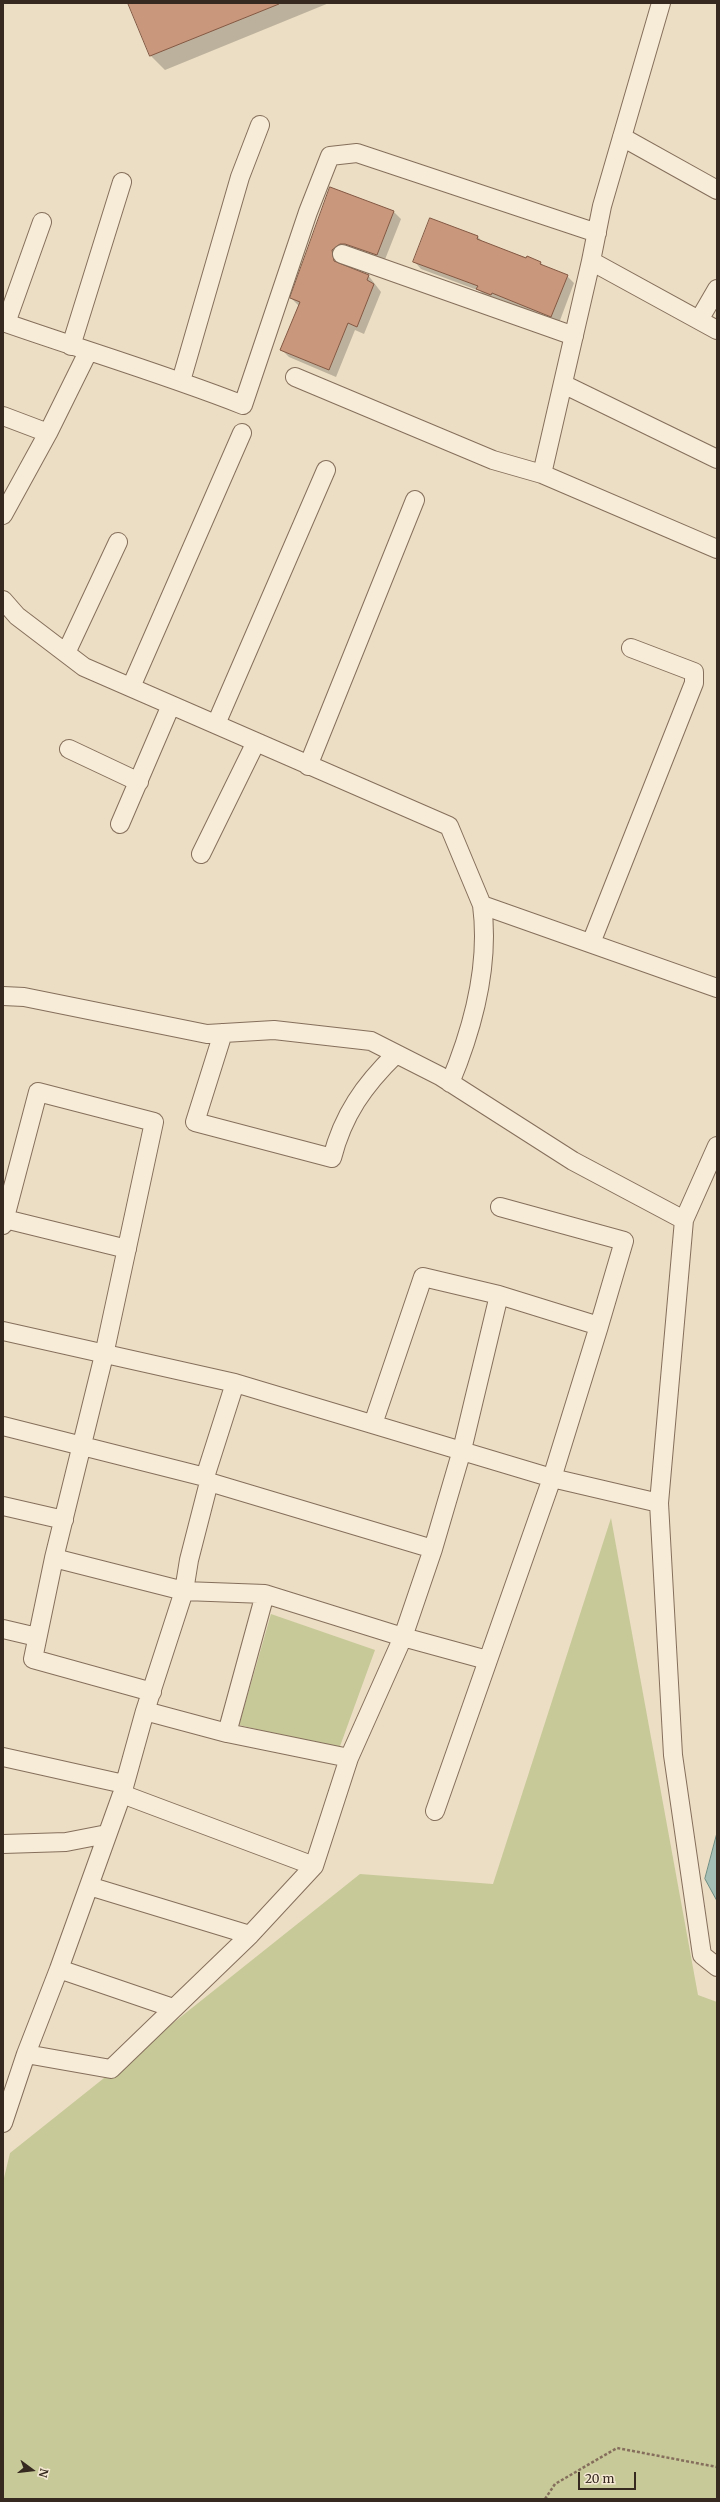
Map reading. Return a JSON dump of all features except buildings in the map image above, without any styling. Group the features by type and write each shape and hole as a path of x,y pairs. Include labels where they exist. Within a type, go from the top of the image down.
{"street":[{"path":"542,474 591,261 602,206 661,3"},
{"path":"181,380 240,177 260,125"},
{"path":"622,137 717,190"},
{"path":"42,222 4,323 80,349 181,380 243,405 330,156 357,153 597,234"},
{"path":"6,505 48,432 80,349 122,182"},
{"path":"342,254 574,336"},
{"path":"591,261 717,330"},
{"path":"699,320 717,289"},
{"path":"295,377 493,460 542,474 717,549"},
{"path":"563,384 717,459"},
{"path":"3,416 48,432"},
{"path":"131,687 242,433"},
{"path":"216,724 326,470"},
{"path":"308,766 415,500"},
{"path":"66,653 118,542"},
{"path":"3,600 17,616 84,667 216,724 308,766 449,826 482,905 486,933 483,967 464,1048 450,1083"},
{"path":"591,943 694,683 694,672 631,648"},
{"path":"120,824 171,705"},
{"path":"201,854 256,742"},
{"path":"69,749 138,782"},
{"path":"482,905 717,988"},
{"path":"3,996 24,997 207,1034 274,1030 371,1041 450,1083 573,1162 684,1220"},
{"path":"223,1033 195,1122 332,1158 339,1130 372,1077 396,1054"},
{"path":"127,1248 4,1222 38,1092 154,1122 127,1248 104,1355 54,1558 33,1660 152,1692"},
{"path":"717,1146 684,1220 659,1503 673,1755 702,1955 717,1967"},
{"path":"435,1811 552,1478 624,1242 500,1207"},
{"path":"373,1424 423,1277 499,1295 598,1326"},
{"path":"26,2054 111,2069 250,1935 314,1866 349,1758 404,1637 433,1549 462,1450 499,1295"},
{"path":"3,1331 104,1355 235,1383 552,1478 659,1503"},
{"path":"3,2124 26,2054 59,1969 123,1789 145,1711 184,1591 189,1560 207,1479 235,1383"},
{"path":"3,1426 207,1479 433,1549"},
{"path":"3,1506 64,1520"},
{"path":"54,1558 184,1591 265,1594 404,1637 487,1660"},
{"path":"227,1733 265,1594"},
{"path":"3,1629 37,1637"},
{"path":"145,1711 227,1733 349,1758"},
{"path":"3,1757 123,1789 314,1866"},
{"path":"3,1844 66,1842 107,1834"},
{"path":"89,1886 250,1935"},
{"path":"59,1969 173,2008"}],"path":[{"path":"546,2499 555,2484 617,2448 717,2468"}],"green space":[{"path":"611,1518 698,1995 717,2002 717,2499 3,2499 3,2182 10,2153 360,1874 493,1884"},
{"path":"271,1614 375,1650 339,1749 239,1725"}],"water":[{"path":"717,1833 717,1901 705,1879"}]}
